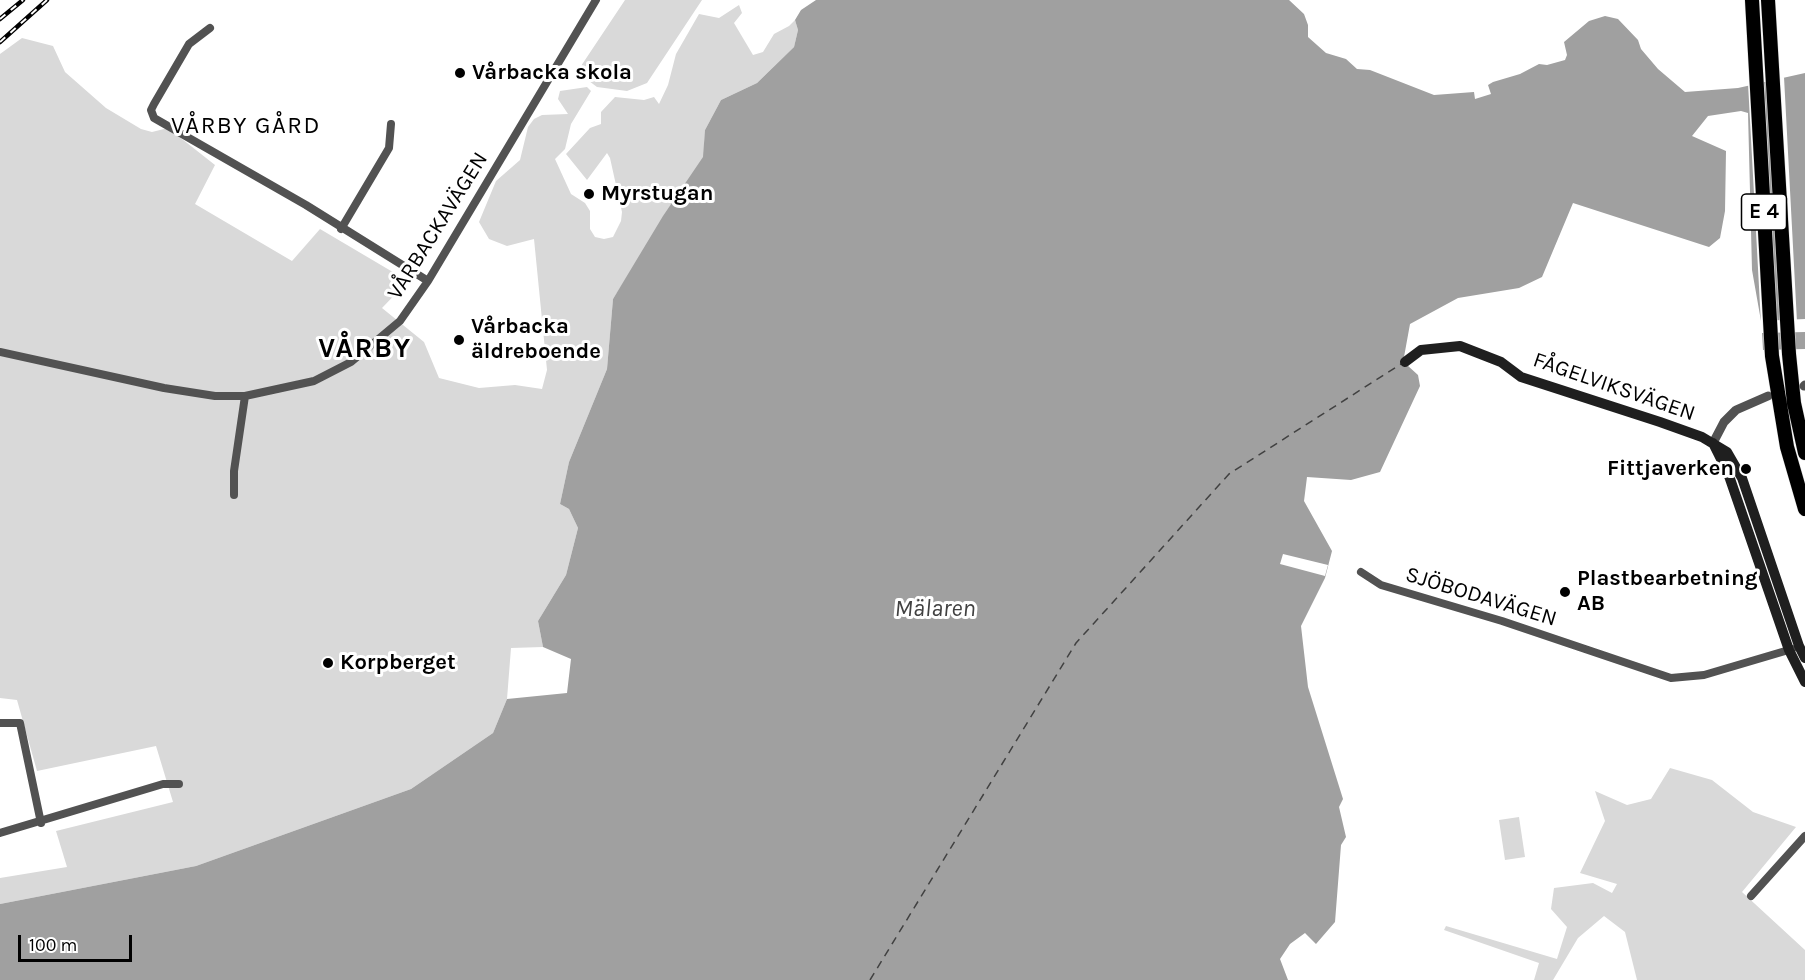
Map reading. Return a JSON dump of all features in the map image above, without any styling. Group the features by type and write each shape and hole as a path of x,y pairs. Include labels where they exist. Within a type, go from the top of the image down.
{"highway":[{"name":"E 4","path":"1752,0 1772,356 1787,447 1805,509"},
{"name":"E 4","path":"1768,0 1774,68 1789,354 1794,403 1805,453"}],"main road":[{"name":"FÅGELVIKSVÄGEN","path":"1405,362 1421,350 1460,346 1501,362 1521,377 1660,422 1713,443 1727,452 1739,473 1805,682"},
{"name":"FÅGELVIKSVÄGEN","path":"1794,648 1805,658"}],"street":[{"name":"VÅRBACKAVÄGEN","path":"0,352 164,388 214,396 245,396 314,381 351,362 400,321 428,281 596,0"},
{"path":"210,28 189,44 154,104 152,110 154,117 306,205 341,229 428,281"},
{"path":"341,229 389,148 391,124"},
{"path":"234,495 234,471 245,396"},
{"path":"1713,443 1724,422 1736,410 1768,396"},
{"name":"SJÖBODAVÄGEN","path":"1361,572 1381,585 1502,621 1671,678 1704,675 1794,648"},
{"path":"0,723 20,723 41,823"},
{"path":"0,833 41,823 163,784 179,784"},
{"path":"1750,896 1805,836"}],"shaded area":[{"path":"625,0 702,0 647,83 627,91 597,87 577,72"},
{"path":"739,5 742,13 734,23 753,55 763,52 774,34 795,20 798,30 794,47 757,83 721,100 705,130 704,157 613,299 607,369 569,462 560,504 569,509 578,528 566,575 538,621 543,647 511,648 507,699 493,733 411,789 196,866 0,904 0,878 67,867 56,831 173,802 156,746 37,771 17,700 0,698 0,54 22,38 53,46 65,72 106,108 141,129 152,132 168,128 215,165 195,204 292,261 320,229 408,281 382,308 424,342 439,378 479,388 515,385 542,389 547,370 534,239 507,246 489,239 479,222 496,181 520,160 528,127 534,119 542,115 568,114 558,99 560,91 587,87 591,91 571,124 565,149 555,159 571,194 585,203 590,211 590,229 595,237 604,239 613,237 621,221 622,212 610,158 607,153 587,180 566,154 590,128 601,124 601,112 615,97 644,100 654,97 659,104 668,85 676,54 699,14 719,18"},
{"path":"1670,768 1712,780 1753,812 1796,827 1742,892 1805,950 1805,980 1637,980 1625,932 1604,916 1578,938 1553,980 1534,980 1539,963 1444,930 1446,926 1557,959 1567,927 1551,909 1554,888 1593,883 1612,893 1617,884 1580,873 1605,821 1595,791 1627,805 1651,799"},
{"path":"1519,817 1525,857 1505,860 1499,820"}],"water":[{"name":"Mälaren","path":"816,0 1289,0 1304,14 1308,25 1308,37 1326,53 1346,59 1357,69 1370,70 1434,95 1474,92 1475,99 1491,94 1488,85 1493,82 1520,74 1539,64 1547,65 1565,60 1567,55 1564,42 1589,21 1605,16 1618,19 1638,40 1641,49 1658,69 1685,92 1738,88 1805,73 1805,319 1761,321 1752,270 1748,113 1741,111 1708,116 1692,136 1726,151 1725,211 1720,238 1709,247 1573,203 1542,277 1519,288 1458,298 1410,324 1404,357 1407,365 1418,375 1420,386 1380,472 1351,480 1307,477 1304,501 1332,551 1325,578 1301,626 1308,687 1343,799 1339,807 1346,837 1341,845 1335,922 1316,944 1305,933 1290,944 1280,959 1288,980 0,980 0,904 196,866 411,789 493,733 507,699 567,693 571,659 543,647 538,621 566,575 578,528 569,509 560,504 569,462 607,369 613,299 663,216 703,157 705,130 721,100 757,83 794,47 798,30 795,20 801,10"},
{"path":"1805,332 1805,349 1763,350 1762,333"}],"pier":[{"path":"1784,77 1797,322 1780,323 1767,80"},
{"path":"1764,80 1777,323 1761,324 1748,83"},
{"path":"1283,554 1328,565 1325,576 1280,564"}],"ferry route":[{"path":"870,980 1076,643 1229,474 1401,364"}],"railway":[{"path":"0,19 23,0"},
{"path":"0,42 47,0"}],"place":[{"name":"Vårbacka skola","path":"460,73"},
{"name":"Myrstugan","path":"589,194"},
{"name":"Vårbacka äldreboende","path":"459,340"},
{"name":"Fittjaverken","path":"1746,469"},
{"name":"Plastbearbetning AB","path":"1565,592"},
{"name":"Korpberget","path":"328,663"}],"district":[{"name":"VÅRBY GÅRD","path":"246,126"},
{"name":"VÅRBY","path":"365,349"}]}
